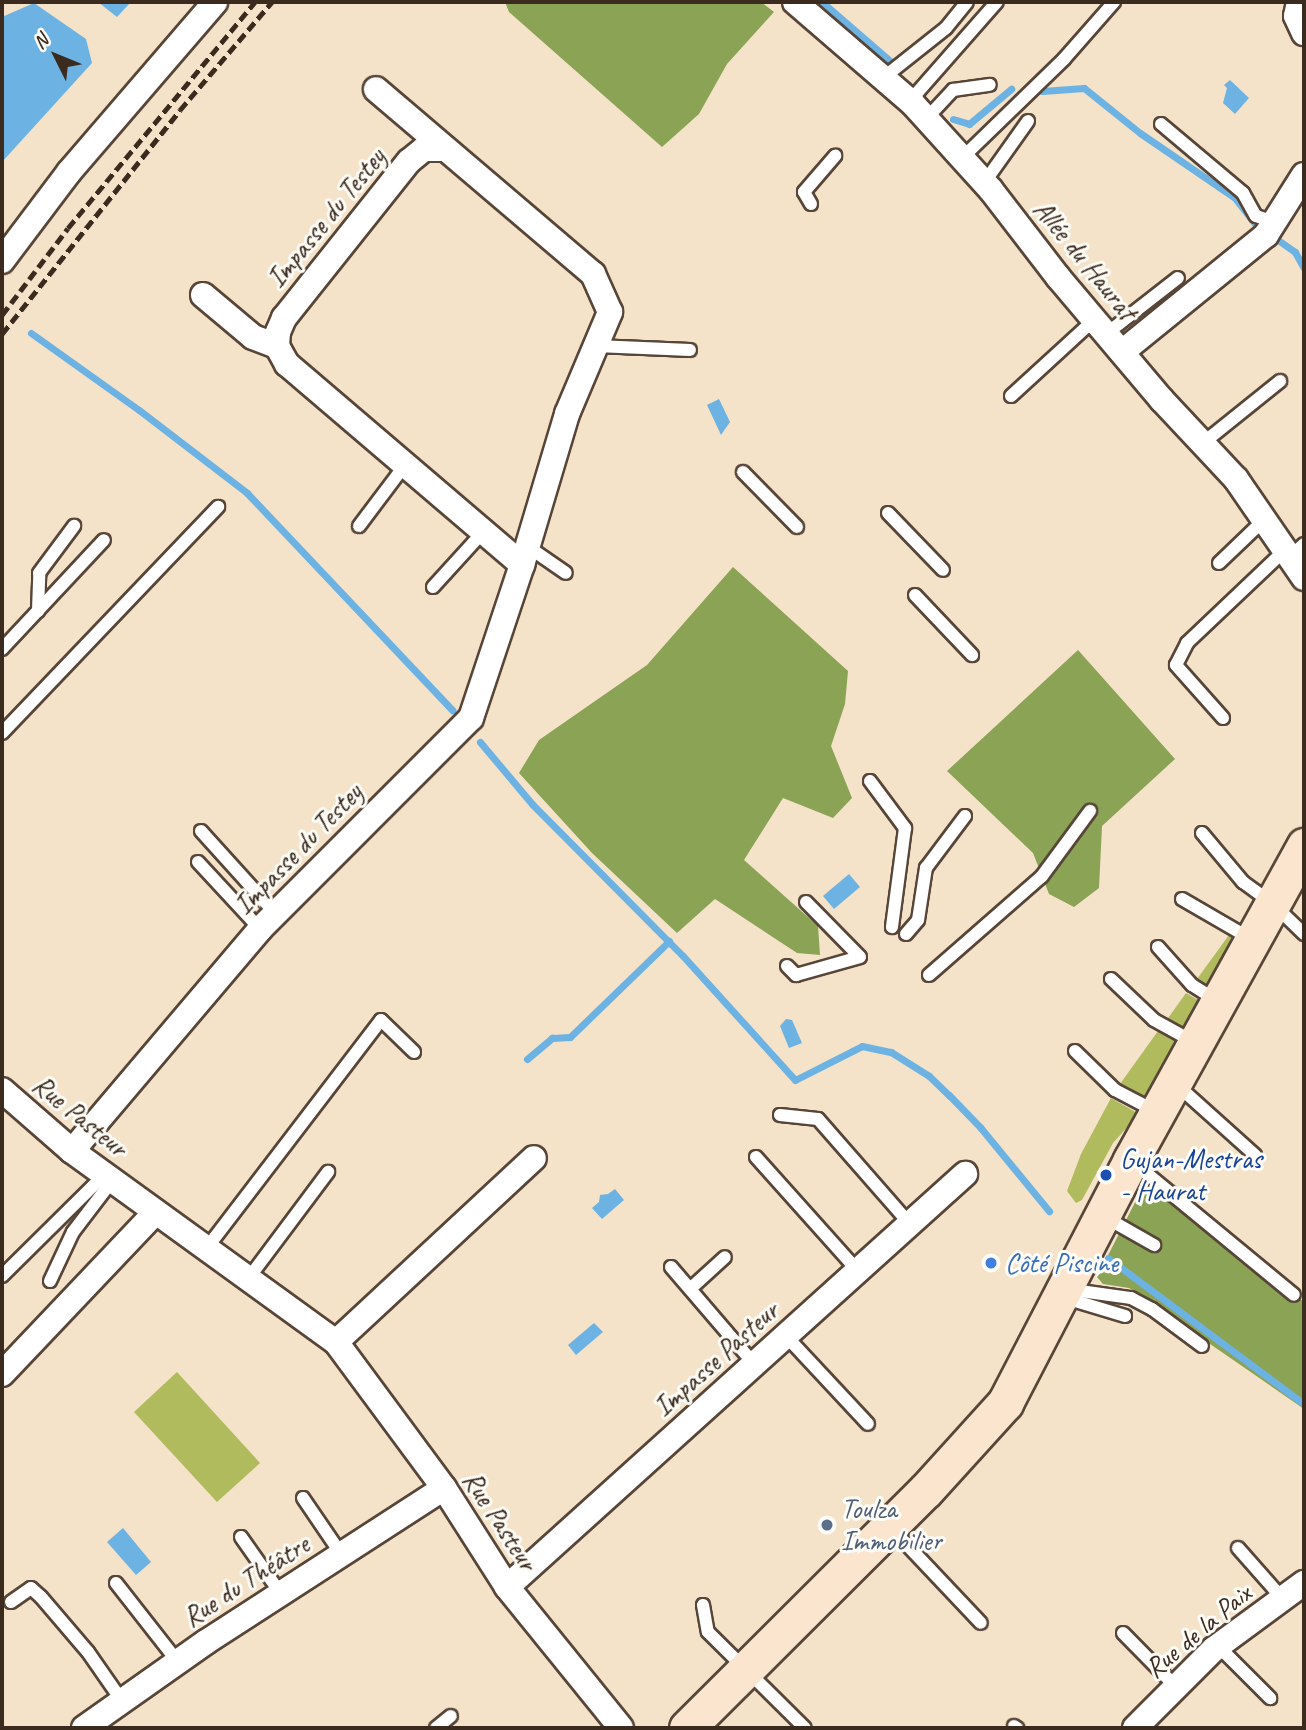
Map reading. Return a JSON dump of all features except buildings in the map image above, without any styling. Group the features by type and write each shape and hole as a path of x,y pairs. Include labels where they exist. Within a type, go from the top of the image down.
{"main road":[{"path":"687,1728 993,1421 1019,1381 1102,1215 1217,1000 1272,903 1301,861"}],"street":[{"path":"2,261 69,172 215,2"},
{"name":"Allée du Haurat","path":"795,2 918,111 984,183 1107,335 1236,479 1264,520 1293,550 1304,578"},
{"path":"1299,2 1296,16 1304,33"},
{"name":"Impasse du Testey","path":"72,1151 268,921 471,718 567,414 610,312 593,274 442,149 376,89"},
{"name":"Impasse du Testey","path":"277,346 278,332 285,318 409,161 424,149 442,149"},
{"path":"1107,335 1266,235 1304,175"},
{"path":"203,295 253,337 277,346 286,364 483,532 524,556"},
{"name":"Rue Pasteur","path":"2,1090 72,1151 336,1342 444,1488 507,1587 621,1728"},
{"path":"336,1342 534,1158"},
{"name":"Impasse Pasteur","path":"507,1587 965,1174"},
{"path":"2,1374 155,1213"},
{"name":"Rue du Théâtre","path":"100,1724 122,1701 178,1662 444,1488"},
{"name":"Rue de la Paix","path":"1135,1728 1218,1646 1304,1583"}],"lane":[{"path":"883,78 946,28 967,2"},
{"path":"918,111 997,2"},
{"path":"962,159 1064,59 1114,2"},
{"path":"918,111 953,90 990,85"},
{"path":"984,183 1028,121"},
{"path":"1161,124 1243,193 1256,216 1274,222"},
{"path":"811,204 804,192 835,156"},
{"path":"1011,396 1107,335 1178,278"},
{"path":"596,346 690,350"},
{"path":"1203,443 1280,381"},
{"path":"359,526 405,465"},
{"path":"743,472 797,527"},
{"path":"2,733 218,508"},
{"path":"888,513 943,570"},
{"path":"1219,563 1264,520"},
{"path":"38,611 38,573 74,526"},
{"path":"433,587 483,532"},
{"path":"2,649 104,540"},
{"path":"1223,718 1176,664 1187,643 1293,550"},
{"path":"524,556 566,573"},
{"path":"915,595 972,656"},
{"path":"870,781 905,828 892,927"},
{"path":"929,975 1042,876 1090,811"},
{"path":"906,934 918,920 926,868 965,816"},
{"path":"201,831 268,921"},
{"path":"1202,833 1243,882 1272,903 1304,934"},
{"path":"198,862 268,921"},
{"path":"1182,899 1251,939"},
{"path":"787,966 796,975 860,957 806,902"},
{"path":"1157,947 1192,985 1217,1000"},
{"path":"1111,979 1154,1020 1195,1042"},
{"path":"206,1249 381,1020 414,1052"},
{"path":"1075,1051 1109,1085 1157,1112"},
{"path":"1174,1082 1255,1155"},
{"path":"780,1115 818,1119 910,1224"},
{"path":"756,1157 858,1271"},
{"path":"1131,1160 1294,1296"},
{"path":"248,1279 328,1171"},
{"path":"2,1276 108,1178"},
{"path":"50,1281 73,1232 108,1178"},
{"path":"1102,1215 1154,1245"},
{"path":"690,1289 725,1256"},
{"path":"671,1267 754,1364"},
{"path":"1063,1293 1125,1316"},
{"path":"1063,1293 1130,1298 1152,1308 1202,1346"},
{"path":"786,1336 868,1423"},
{"path":"303,1498 341,1554"},
{"path":"890,1526 981,1623"},
{"path":"242,1538 281,1594"},
{"path":"1238,1548 1283,1599"},
{"path":"116,1583 178,1662"},
{"path":"11,1602 31,1588 88,1652 122,1701"},
{"path":"703,1605 708,1632 805,1728"},
{"path":"1123,1633 1175,1686"},
{"path":"1218,1646 1270,1698"},
{"path":"436,1728 451,1716"}],"green space":[{"path":"505,2 761,2 774,12 727,64 699,114 662,147 509,12"},
{"path":"733,567 848,671 845,704 831,746 852,798 833,818 783,798 744,860 818,926 820,955 797,953 715,899 677,933 592,853 519,773 539,740 647,665"},
{"path":"1078,650 1175,759 1102,826 1099,888 1074,907 1049,894 1033,853 947,771"},
{"path":"1229,935 1233,937 1235,948 1216,982 1206,984 1197,979"},
{"path":"1186,993 1198,1000 1201,1011 1184,1029 1166,1021"},
{"path":"1158,1031 1175,1039 1178,1051 1156,1094 1145,1098 1120,1084"},
{"path":"1111,1098 1139,1114 1113,1143 1082,1200 1076,1203 1067,1191 1081,1154"},
{"path":"1147,1179 1304,1302 1304,1409 1129,1288 1103,1284 1097,1277"},
{"path":"177,1372 260,1463 217,1502 134,1412"}],"water":[{"path":"98,2 131,2 117,17"},
{"path":"34,3 86,39 92,63 2,162 2,17"},
{"path":"1230,80 1249,98 1235,114 1223,103 1227,88 1224,85"},
{"path":"719,399 730,422 721,435 707,405"},
{"path":"849,874 860,887 834,909 823,896"},
{"path":"786,1019 792,1020 802,1043 789,1048 780,1026"},
{"path":"615,1189 624,1200 602,1219 592,1208 599,1202 600,1195"},
{"path":"594,1323 603,1332 576,1355 568,1345"},
{"path":"123,1528 151,1562 136,1575 107,1542"}],"waterway":[{"path":"822,2 890,61"},
{"path":"1042,91 1084,88 1140,133 1235,198 1255,224"},
{"path":"953,119 969,124 1011,89"},
{"path":"1278,240 1295,252 1304,268"},
{"path":"31,333 139,410 247,493 452,710"},
{"path":"480,742 532,804 683,956 795,1080 862,1046 891,1052 929,1076 949,1095 980,1127 1049,1211"},
{"path":"527,1059 552,1038 570,1037 669,941"},
{"path":"1108,1258 1304,1404"}],"railway":[{"path":"2,315 68,228 255,2"},
{"path":"2,334 180,110 272,2"}],"place":[{"name":"Gujan-Mestras - Haurat","path":"1106,1175"},
{"name":"Côté Piscine","path":"991,1263"},
{"name":"Toulza Immobilier","path":"827,1525"}]}
